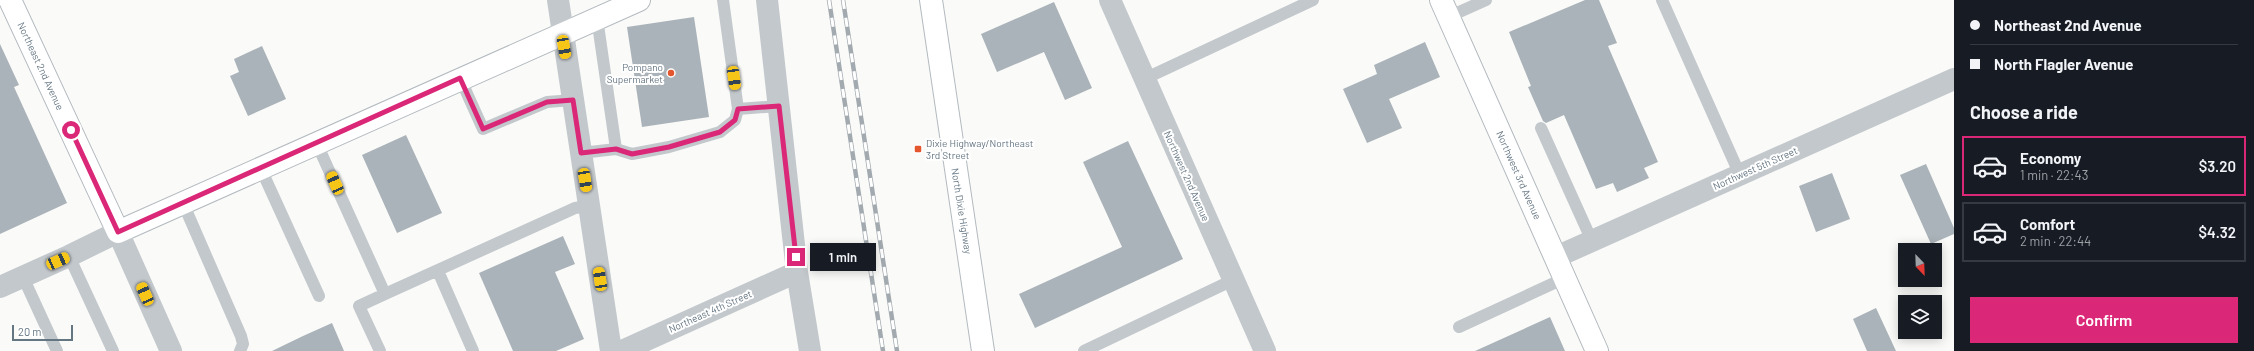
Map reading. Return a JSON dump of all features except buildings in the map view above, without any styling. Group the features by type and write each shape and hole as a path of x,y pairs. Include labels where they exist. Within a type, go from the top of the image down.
{"street":[{"name":"Northeast 2nd Avenue","path":"10,0 118,232 171,351"},
{"path":"558,0 589,206 622,350"},
{"path":"0,287 70,256 118,232 317,144 460,78 639,0"},
{"path":"767,0 797,272 810,351"},
{"name":"North Dixie Highway","path":"931,0 983,351"},
{"name":"Northwest 2nd Avenue","path":"1110,0 1265,351"},
{"name":"Northwest 3rd Avenue","path":"1444,8 1597,351"},
{"name":"Northwest 5th Street","path":"1556,257 1954,79"},
{"name":"Northeast 4th Street","path":"622,350 797,272"}],"lane":[{"path":"581,153 616,149 632,154 669,147 720,132 735,120 738,109 723,0"},
{"path":"1144,79 1313,0"},
{"path":"1444,8 1486,0"},
{"path":"1662,0 1740,175"},
{"path":"598,18 616,149"},
{"path":"460,78 483,129 547,102 573,100"},
{"path":"738,109 779,106"},
{"path":"1542,128 1592,241"},
{"path":"317,144 385,294"},
{"path":"261,169 319,296"},
{"path":"183,203 241,336 243,344 240,351"},
{"path":"380,351 359,306 575,208 589,206"},
{"path":"70,256 113,351"},
{"path":"438,270 473,351"},
{"path":"23,277 57,351"},
{"path":"1458,327 1565,278"},
{"path":"1084,351 1233,280"}],"railway":[{"path":"829,0 883,351"},
{"path":"843,0 897,351"}],"place":[{"name":"Pompano Supermarket","path":"671,73"},
{"name":"Dixie Highway/Northeast 3rd Street","path":"918,149"}],"route":[{"path":"71,130 118,232 317,144 460,78 483,129 547,102 573,100 581,153 616,149 632,154 669,147 720,132 731,125 735,120 738,109 779,106 796,257"}]}
